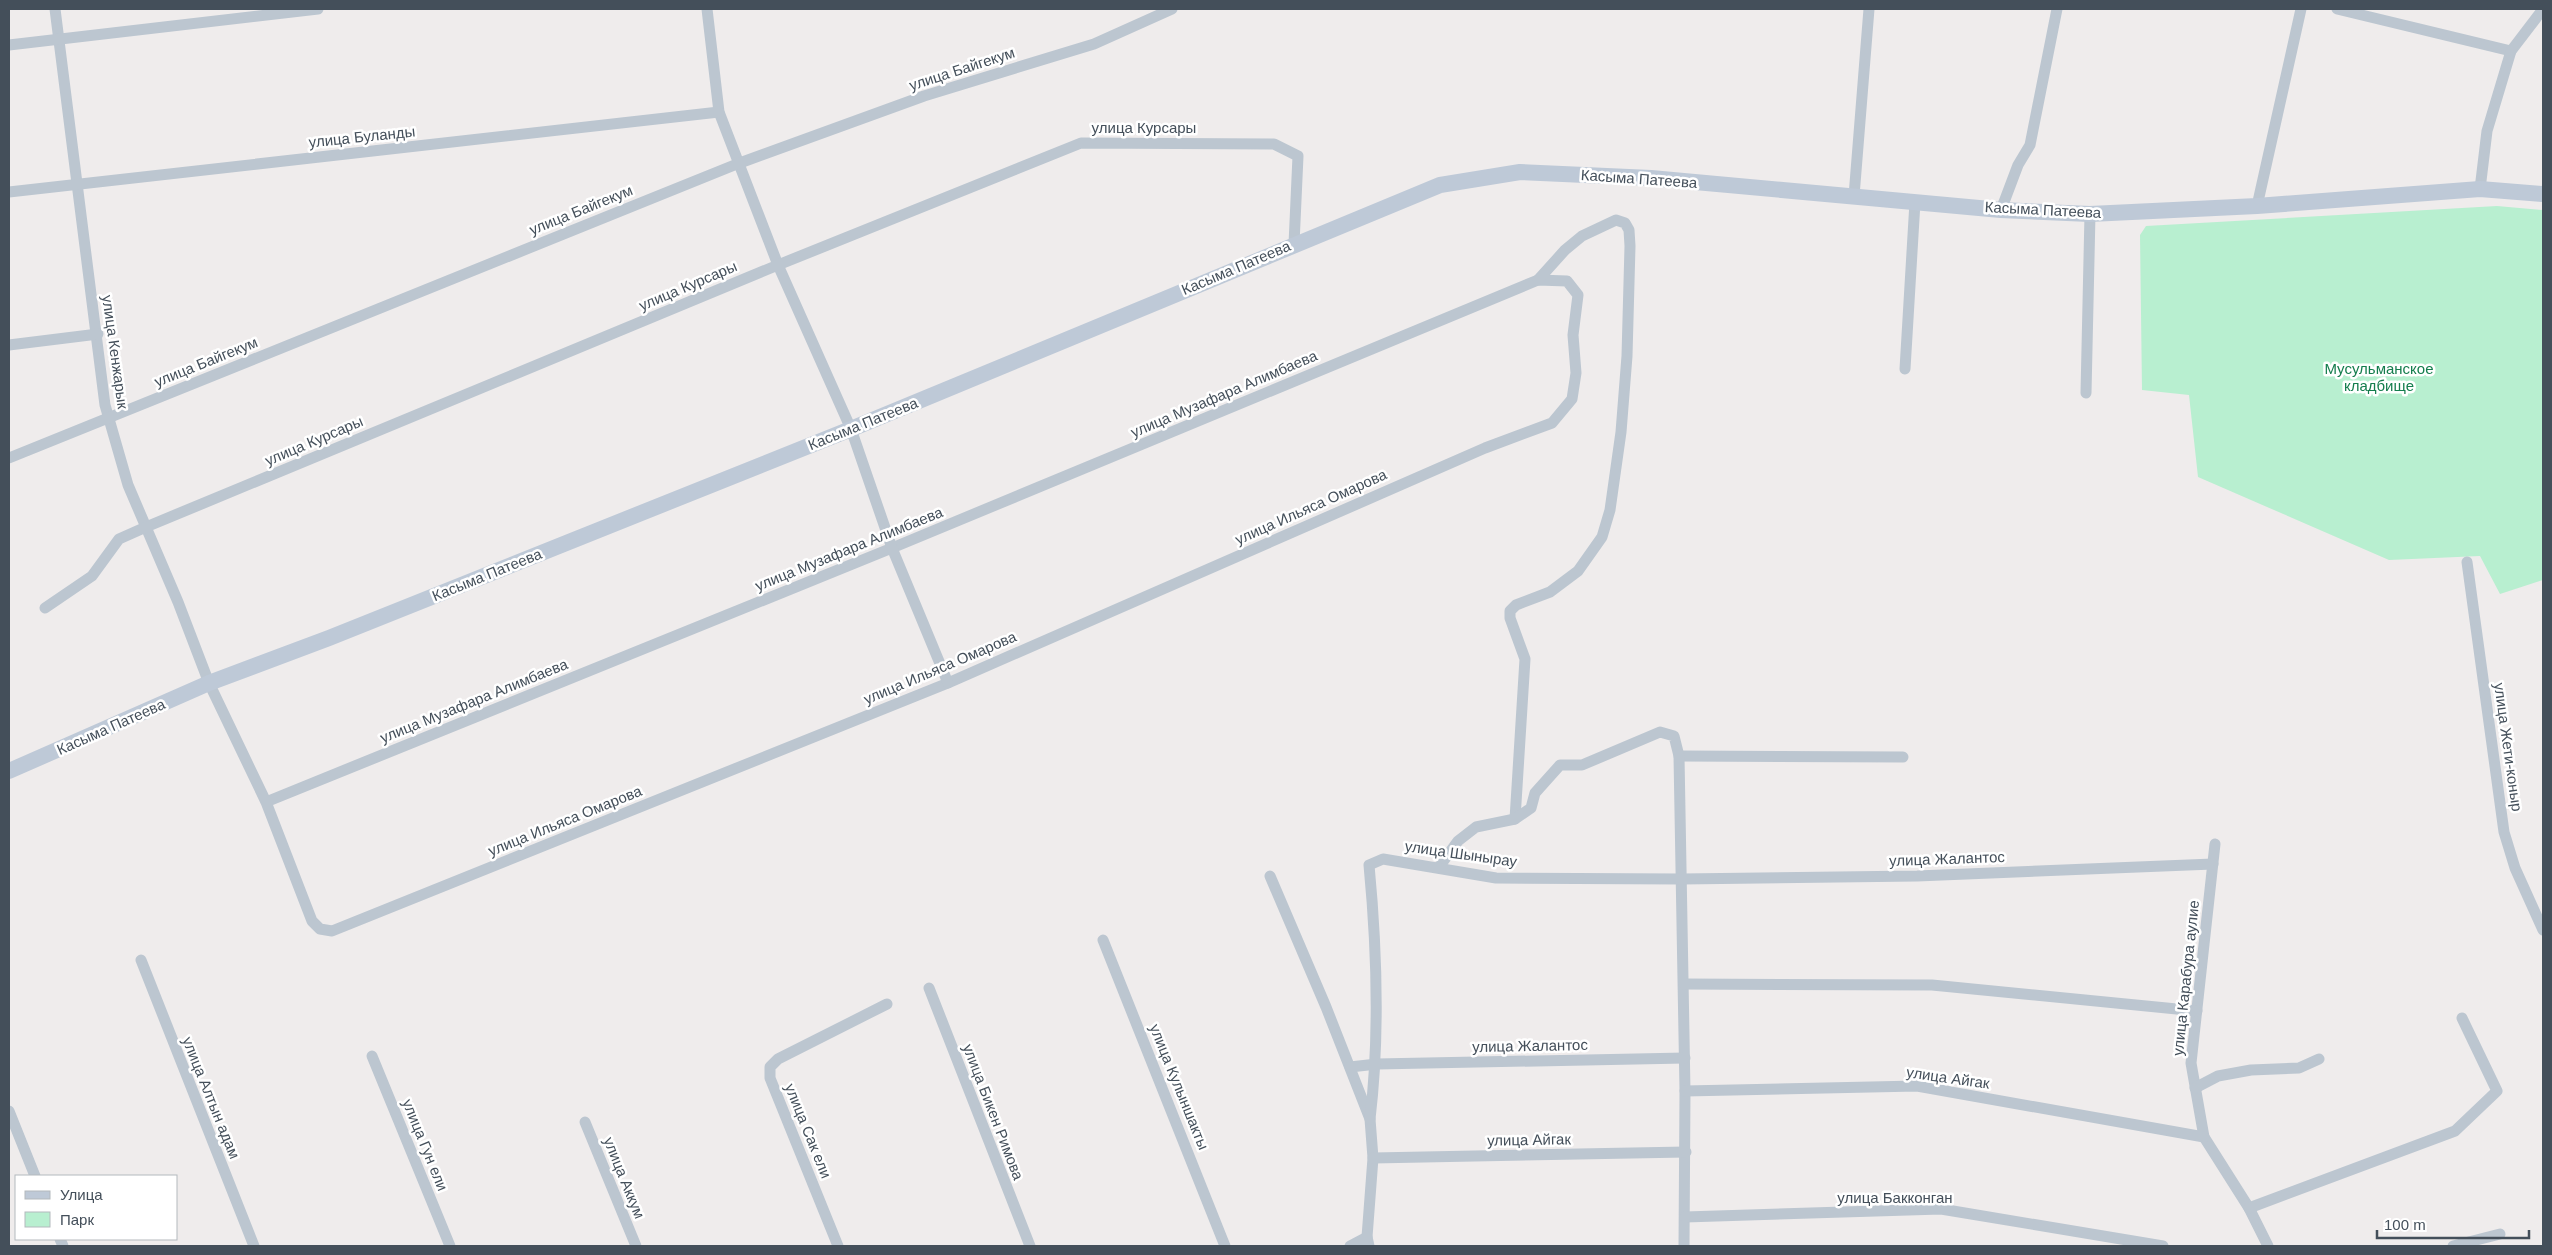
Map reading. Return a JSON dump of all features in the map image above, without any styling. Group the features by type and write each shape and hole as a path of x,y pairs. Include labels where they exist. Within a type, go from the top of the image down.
{"main road":[{"name":"Касыма Патеева","path":"9,771 209,682 329,638 851,429 1440,185 1520,172 1651,178 2001,210 2090,214 2257,206 2480,189 2543,194"}],"street":[{"name":"улица Кенжарык","path":"55,9 98,334 105,406 128,485 178,602 209,682"},
{"path":"9,45 318,9"},
{"path":"707,9 719,112 778,265 851,429 892,548 948,683"},
{"name":"улица Байгекум","path":"9,458 738,164 924,96 1094,44 1172,9"},
{"path":"1854,196 1869,9"},
{"path":"2001,210 2018,165 2030,145 2057,9"},
{"path":"2257,206 2301,9"},
{"path":"2337,9 2511,51"},
{"path":"2480,189 2487,131 2511,51 2543,9"},
{"name":"улица Буланды","path":"9,192 719,112"},
{"name":"улица Курсары","path":"45,608 92,576 119,539 778,265 1082,143 1274,144 1298,156 1294,244"},
{"path":"1905,370 1916,202"},
{"path":"2086,393 2090,214"},
{"path":"1514,818 1525,659 1510,618 1510,611 1516,605 1550,592 1578,572 1602,536 1610,510 1621,432 1627,356 1630,246 1629,230 1625,223 1616,220 1582,236 1565,250 1538,280"},
{"name":"улица Музафара Алимбаева","path":"266,802 892,548 1538,280 1567,281"},
{"name":"улица Ильяса Омарова","path":"266,802 312,921 320,929 332,930 948,683 1486,448 1552,423 1572,399 1576,372 1573,335 1578,295 1567,281"},
{"path":"9,345 98,334"},
{"name":"улица Жети-коныр","path":"2467,562 2504,832 2515,868 2543,930"},
{"path":"209,682 266,802"},
{"path":"1439,867 1458,841 1476,827 1514,818 1531,808 1535,793 1560,765 1582,765 1660,732 1674,736 1679,756 1682,879 1686,1152 1684,1246"},
{"path":"1679,756 1903,756"},
{"name":"улица Карабура аулие","path":"2215,844 2191,1063 2204,1137 2249,1208 2268,1246"},
{"name":"улица Шынырау","path":"1376,1064 1372,905 1369,865 1384,859 1496,878 1682,879"},
{"name":"улица Жалантос","path":"1682,879 1917,876 2213,864"},
{"path":"1270,876 1370,1119"},
{"name":"улица Кулыншакты","path":"1103,940 1225,1246"},
{"name":"улица Алтын адам","path":"141,960 254,1246"},
{"path":"1684,984 1932,985 2197,1011"},
{"name":"улица Бикен Римова","path":"929,988 1030,1246"},
{"name":"улица Сак ели","path":"838,1246 770,1078 770,1067 778,1059 887,1004"},
{"path":"2249,1208 2455,1131 2497,1091 2462,1018"},
{"name":"улица Гун ели","path":"372,1056 450,1246"},
{"name":"улица Жалантос","path":"1350,1067 1376,1064 1685,1058"},
{"path":"2195,1088 2218,1076 2251,1070 2299,1068 2319,1059"},
{"path":"1350,1246 1368,1242 1373,1158 1370,1119 1376,1064"},
{"name":"улица Айгак","path":"1685,1091 1917,1086 2204,1137"},
{"path":"9,1111 35,1175"},
{"name":"улица Аккум","path":"585,1122 636,1246"},
{"name":"улица Айгак","path":"1373,1158 1686,1152"},
{"name":"улица Бакконган","path":"1685,1217 1940,1210 2163,1246"},
{"path":"2453,1246 2500,1234"}],"green space":[{"name":"Мусульманское кладбище","path":"2497,206 2543,210 2543,580 2500,594 2480,556 2389,560 2198,477 2189,395 2142,390 2140,235 2146,226"}]}
